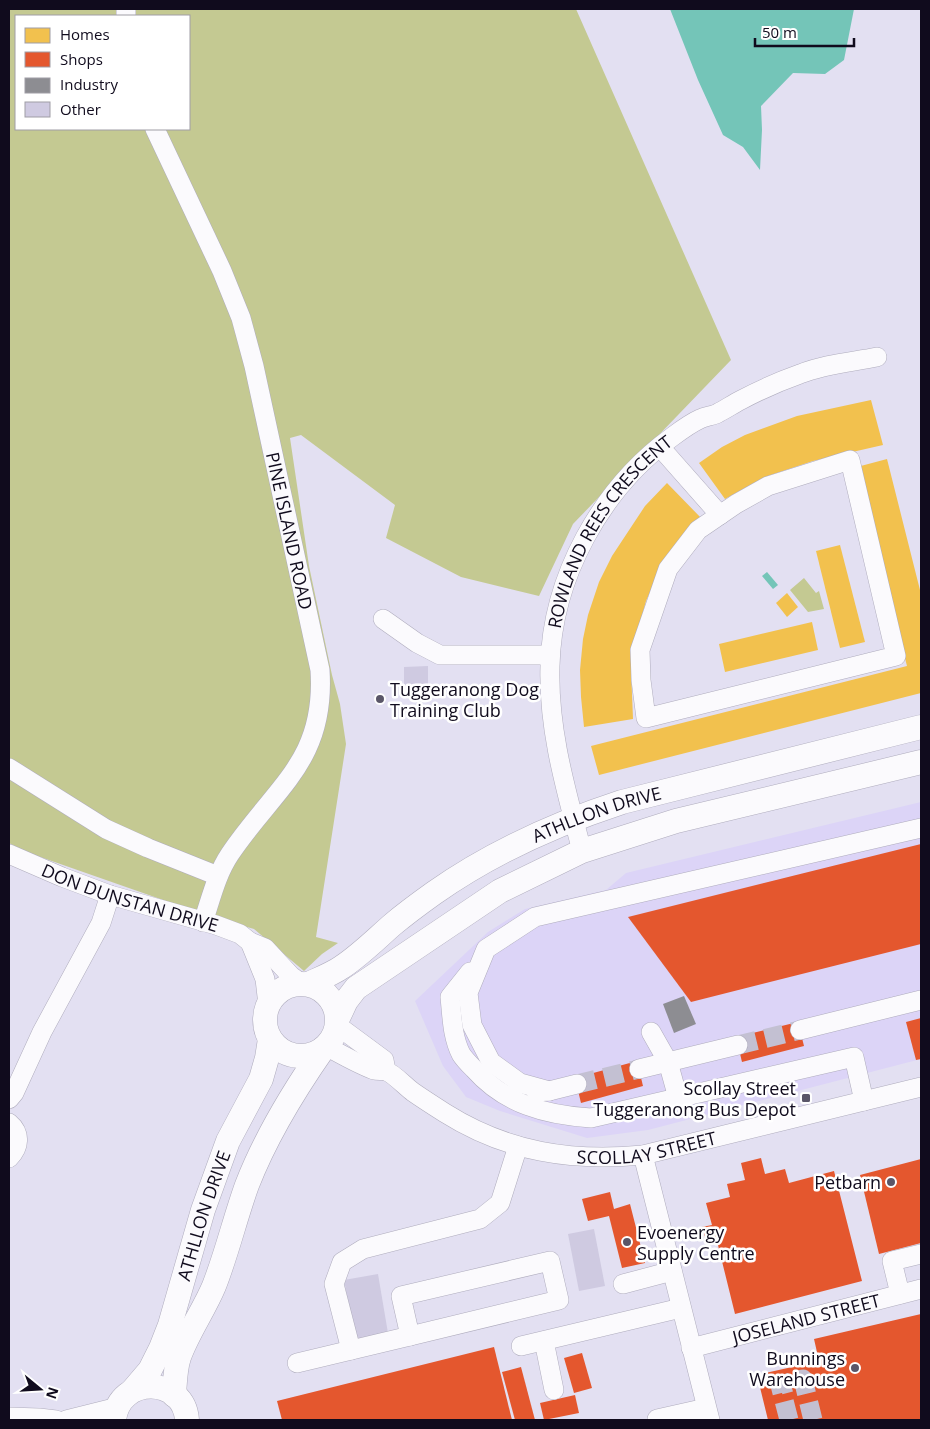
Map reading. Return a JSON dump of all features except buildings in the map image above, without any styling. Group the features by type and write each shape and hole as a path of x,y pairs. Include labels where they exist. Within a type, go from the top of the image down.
{"main road":[{"name":"ATHLLON DRIVE","path":"304,984 341,968 393,924 434,893 478,865 526,839 573,818 622,802 921,728"},
{"name":"ATHLLON DRIVE","path":"174,1395 179,1357 216,1279 248,1185 267,1141 289,1100 331,1035 356,988 500,891 582,852 676,822 921,762"},
{"path":"304,984 323,990 337,1010 331,1035 310,1056 292,1056 283,1052 270,1039 265,1022 268,1005 279,991 287,986 304,984"},
{"name":"ATHLLON DRIVE","path":"122,1406 150,1370 161,1348 170,1325 203,1210 228,1141 261,1079 270,1039"},
{"path":"122,1406 148,1386 155,1386 167,1390 174,1395 184,1408 187,1420"}],"street":[{"name":"PINE ISLAND ROAD","path":"155,130 222,271 241,318 254,366 320,670 321,685 318,714 310,743 304,756 288,781 229,855 218,876 203,922"},
{"name":"ROWLAND REES CRESCENT","path":"582,852 558,758 551,708 550,655 558,609 567,578 581,545 605,504 637,467 672,437 700,419 718,414 740,400 800,373 877,357"},
{"path":"660,447 720,515"},
{"path":"850,460 896,656 646,718 641,680 640,650 668,569 698,530 720,515 768,486 850,460"},
{"path":"383,619 417,643 440,655 550,655"},
{"path":"9,768 106,829 218,876"},
{"path":"864,1101 854,1057 591,1118 538,1110 501,1094 479,1075 462,1055 454,1033 450,997 486,951 535,917 921,828"},
{"name":"DON DUNSTAN DRIVE","path":"9,854 110,895 240,934 250,942 265,948 291,976 304,984"},
{"path":"9,1158 17,1148 18,1136 12,1127 12,1096 42,1032 101,923 110,895"},
{"path":"250,942 265,979 268,1005"},
{"path":"486,951 468,993 472,1025 491,1062 520,1083 549,1091"},
{"path":"800,1030 921,1000"},
{"path":"651,1032 668,1062 678,1098"},
{"name":"SCOLLAY STREET","path":"331,1035 384,1060 386,1071 414,1093 446,1114 481,1132 518,1146 551,1154 585,1158 643,1155 921,1087"},
{"path":"639,1069 738,1045"},
{"path":"501,1094 549,1091 577,1084"},
{"path":"351,1350 334,1284 342,1262 363,1249 480,1219 500,1203 518,1146"},
{"path":"643,1155 708,1416 657,1420"},
{"path":"900,1294 892,1261 921,1254"},
{"path":"297,1363 410,1336 559,1300 550,1261 401,1296 410,1336"},
{"path":"623,1284 672,1272"},
{"name":"JOSELAND STREET","path":"691,1348 921,1289"},
{"path":"521,1346 681,1308"},
{"path":"544,1341 554,1390"},
{"path":"66,1420 122,1406"},
{"path":"9,1417 56,1420"}],"shaded area":[{"path":"9,9 576,9 731,360 573,524 539,596 461,577 386,538 395,505 301,435 290,438 309,566 340,704 346,744 316,937 338,943 322,954 304,971 254,929 206,915 26,852 9,843"},
{"path":"670,9 854,9 844,60 825,74 793,73 761,106 760,170 743,147 723,135 698,80"},
{"path":"767,572 778,585 773,589 762,576"},
{"path":"804,578 816,593 819,591 824,609 808,612 790,590"},
{"path":"921,802 921,1059 648,1130 587,1138 500,1111 466,1097 443,1066 415,1001 488,932 525,909 606,890 626,873"}],"tunnel":[{"path":"738,1045 800,1030"},
{"path":"577,1084 639,1069"},
{"path":"789,1420 780,1385 803,1379 813,1420"}],"place":[{"name":"Tuggeranong Dog Training Club","path":"380,699"},
{"name":"Scollay Street Tuggeranong Bus Depot","path":"806,1098"},
{"name":"Petbarn","path":"891,1182"},
{"name":"Evoenergy Supply Centre","path":"627,1242"},
{"name":"Bunnings Warehouse","path":"855,1368"}]}
